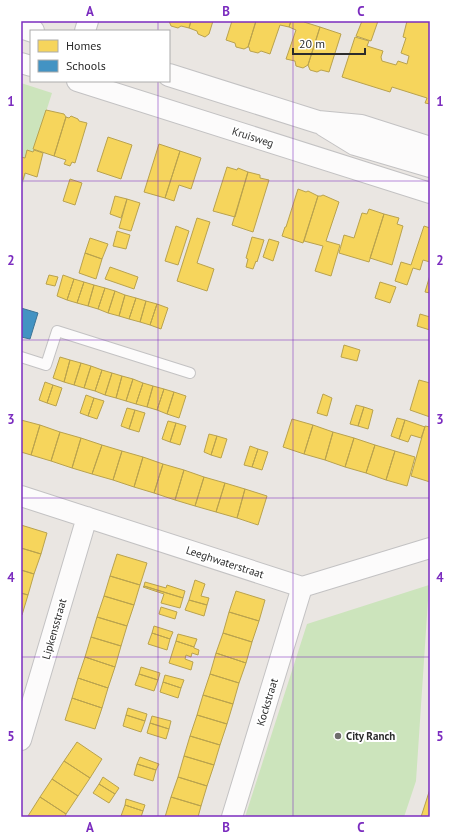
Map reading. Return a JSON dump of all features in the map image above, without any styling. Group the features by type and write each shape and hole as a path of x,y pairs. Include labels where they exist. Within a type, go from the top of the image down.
{"street":[{"path":"170,75 318,122 360,126 430,148"},
{"name":"Kruisweg","path":"80,82 430,193"},
{"path":"318,122 355,144 430,166"},
{"name":"Leeghwaterstraat","path":"21,496 302,587"},
{"name":"Lipkensstraat","path":"21,740 87,517"},
{"path":"302,587 430,548"},
{"name":"Kockstraat","path":"232,817 302,587"}],"lane":[{"path":"21,357 46,365 57,331 190,373"}],"green space":[{"path":"21,83 52,93 21,190"},
{"path":"429,585 416,781 404,817 245,817 307,624"}],"building: Homes":[{"path":"169,21 191,21 189,28 181,26 178,28 171,26"},
{"path":"191,21 213,21 209,34 205,37 198,34 197,31 189,28"},
{"path":"232,21 256,21 248,47 244,49 236,47 235,43 226,40"},
{"path":"256,21 291,21 289,27 280,25 270,54 261,51 258,53 250,51 248,47"},
{"path":"291,21 305,21 304,22 320,27 308,65 303,68 296,66 295,61 286,59 296,30 289,27"},
{"path":"362,21 378,21 371,41 356,36"},
{"path":"407,21 430,21 430,104 425,103 427,98 392,87 390,92 342,77 355,37 369,41 367,46 383,51 381,57 382,61 396,65 398,61 407,64 409,56 401,53 406,38 403,37"},
{"path":"320,27 341,34 329,72 321,70 317,72 310,70 308,65"},
{"path":"46,110 64,114 66,117 54,156 33,149"},
{"path":"71,116 79,121 87,123 75,163 72,162 70,166 64,164 66,160 54,156 66,117 69,118"},
{"path":"108,137 132,145 121,179 97,171"},
{"path":"159,144 180,151 165,198 144,192"},
{"path":"27,150 33,152 34,150 43,153 37,177 25,173 23,180 21,180 21,157 25,158"},
{"path":"180,151 201,158 191,189 179,185 174,201 165,198"},
{"path":"227,167 237,170 238,168 248,172 235,217 213,211"},
{"path":"248,172 260,175 260,178 269,180 253,232 232,225"},
{"path":"70,179 82,183 75,205 63,201"},
{"path":"298,189 306,192 308,191 318,196 303,243 282,236"},
{"path":"323,195 339,202 326,241 340,245 331,276 315,271 323,246 304,241 318,196"},
{"path":"115,196 127,199 121,218 110,214"},
{"path":"127,199 140,203 131,231 119,228"},
{"path":"369,209 384,214 369,262 339,253 344,235 354,238 362,213 367,214"},
{"path":"384,214 399,218 397,224 403,226 392,265 370,258"},
{"path":"197,218 210,222 197,263 214,269 207,291 177,281"},
{"path":"176,226 189,231 178,265 165,261"},
{"path":"424,226 430,228 430,262 423,260 420,270 413,268 407,285 395,281 401,262 411,265"},
{"path":"117,231 130,235 126,249 113,246"},
{"path":"252,237 264,240 257,262 256,261 253,269 246,267 248,259 246,258"},
{"path":"90,238 108,244 102,259 85,253"},
{"path":"269,239 279,242 273,261 263,257"},
{"path":"85,253 102,259 96,279 79,273"},
{"path":"110,267 138,277 134,289 105,279"},
{"path":"49,275 58,277 55,286 46,284"},
{"path":"63,275 74,279 67,300 57,296"},
{"path":"430,275 430,293 425,292"},
{"path":"74,279 84,282 77,303 67,300"},
{"path":"84,282 94,285 88,306 77,303"},
{"path":"380,282 396,287 390,303 375,298"},
{"path":"94,285 105,288 98,309 88,306"},
{"path":"105,288 115,291 108,313 98,309"},
{"path":"115,291 125,295 119,316 108,313"},
{"path":"125,295 136,298 129,319 119,316"},
{"path":"136,298 146,301 140,322 129,319"},
{"path":"146,301 157,304 150,325 140,322"},
{"path":"157,304 168,308 161,329 150,325"},
{"path":"420,314 430,317 430,330 417,326"},
{"path":"344,345 360,350 357,361 341,357"},
{"path":"60,357 70,360 64,382 53,378"},
{"path":"70,360 81,363 74,385 64,382"},
{"path":"81,363 91,366 84,388 74,385"},
{"path":"91,366 102,370 95,391 84,388"},
{"path":"102,370 112,373 105,395 95,391"},
{"path":"112,373 122,376 116,398 105,395"},
{"path":"122,376 133,379 126,401 116,398"},
{"path":"133,379 143,383 136,404 126,401"},
{"path":"419,380 430,383 430,417 410,410"},
{"path":"45,382 53,385 47,403 39,400"},
{"path":"143,383 153,386 147,407 136,404"},
{"path":"53,385 62,388 56,406 47,403"},
{"path":"153,386 164,389 157,410 147,407"},
{"path":"164,389 174,392 167,414 157,410"},
{"path":"174,392 186,396 179,418 167,414"},
{"path":"323,394 332,398 327,416 317,413"},
{"path":"86,395 94,398 88,416 80,413"},
{"path":"94,398 104,401 97,419 88,416"},
{"path":"356,405 364,407 358,426 350,424"},
{"path":"364,407 373,410 368,429 358,426"},
{"path":"127,408 135,410 129,429 121,426"},
{"path":"135,410 145,413 139,432 129,429"},
{"path":"397,418 405,420 399,439 391,436"},
{"path":"292,419 313,425 304,454 283,447"},
{"path":"21,420 40,425 31,455 21,452"},
{"path":"405,420 425,427 421,438 411,435 408,442 399,439"},
{"path":"168,421 176,423 170,442 162,439"},
{"path":"176,423 186,426 180,445 170,442"},
{"path":"40,425 60,432 51,461 31,455"},
{"path":"313,425 333,432 325,460 304,454"},
{"path":"425,426 430,427 430,482 411,476"},
{"path":"60,432 81,438 72,468 51,461"},
{"path":"333,432 354,438 345,467 325,460"},
{"path":"209,434 217,436 211,455 204,452"},
{"path":"217,436 227,439 221,458 211,455"},
{"path":"81,438 102,445 92,474 72,468"},
{"path":"354,438 375,445 366,473 345,467"},
{"path":"102,445 122,451 113,480 92,474"},
{"path":"375,445 395,451 386,480 366,473"},
{"path":"250,446 258,449 252,467 244,465"},
{"path":"258,449 268,452 262,470 252,467"},
{"path":"122,451 143,457 134,487 113,480"},
{"path":"395,451 415,457 407,486 386,480"},
{"path":"143,457 163,464 154,493 134,487"},
{"path":"163,464 184,470 175,500 154,493"},
{"path":"184,470 204,477 195,506 175,500"},
{"path":"204,477 225,483 216,512 195,506"},
{"path":"225,483 245,489 237,518 216,512"},
{"path":"245,489 267,496 258,525 237,518"},
{"path":"21,525 47,533 41,554 21,548"},
{"path":"21,548 41,554 34,574 21,570"},
{"path":"117,554 147,563 140,585 110,576"},
{"path":"21,570 34,574 28,595 21,593"},
{"path":"110,576 140,585 134,605 104,596"},
{"path":"195,580 205,584 201,596 209,598 207,605 189,600"},
{"path":"145,582 166,588 167,585 185,591 183,598 144,586"},
{"path":"144,586 183,598 180,608 161,603 164,594 143,587"},
{"path":"236,591 265,600 259,621 229,612"},
{"path":"21,593 28,595 22,615 21,615"},
{"path":"104,596 134,605 127,626 97,617"},
{"path":"189,600 207,605 204,616 185,610"},
{"path":"161,607 177,612 175,619 159,614"},
{"path":"229,612 259,621 252,642 223,633"},
{"path":"97,617 127,626 121,646 91,637"},
{"path":"154,626 173,632 170,639 152,633"},
{"path":"152,633 170,639 167,650 148,644"},
{"path":"223,633 252,642 246,663 216,653"},
{"path":"178,634 197,639 194,647 176,641"},
{"path":"91,637 121,646 115,667 85,657"},
{"path":"176,641 199,650 198,655 192,653 191,657 186,655 185,659 193,662 191,670 169,663"},
{"path":"216,653 246,663 239,683 210,674"},
{"path":"85,657 115,667 108,688 78,678"},
{"path":"141,667 160,673 158,680 139,674"},
{"path":"139,674 158,680 154,691 135,685"},
{"path":"210,674 239,683 233,704 203,695"},
{"path":"165,675 184,680 181,688 163,682"},
{"path":"78,678 108,688 102,708 72,698"},
{"path":"163,682 181,688 178,698 160,692"},
{"path":"203,695 233,704 227,724 197,715"},
{"path":"72,698 102,708 95,729 65,720"},
{"path":"128,708 147,714 145,721 126,715"},
{"path":"126,715 145,721 141,732 123,726"},
{"path":"197,715 227,724 220,745 190,736"},
{"path":"152,716 171,721 169,729 150,723"},
{"path":"150,723 169,729 166,739 147,733"},
{"path":"190,736 220,745 214,765 184,756"},
{"path":"77,742 102,759 90,778 64,761"},
{"path":"184,756 214,765 207,786 178,777"},
{"path":"140,757 159,764 156,770 137,764"},
{"path":"64,761 90,778 78,796 52,779"},
{"path":"137,764 156,770 153,781 134,775"},
{"path":"103,777 119,788 115,794 99,784"},
{"path":"178,777 207,786 201,806 171,797"},
{"path":"52,779 78,796 66,814 40,797"},
{"path":"99,784 115,794 109,803 93,793"},
{"path":"430,789 430,817 421,817"},
{"path":"40,797 66,814 65,817 28,816"},
{"path":"171,797 201,806 198,817 165,817"},
{"path":"126,799 145,805 143,811 125,805"},
{"path":"125,805 143,811 141,817 121,816"}],"building: Schools":[{"path":"21,308 38,313 30,339 21,337"}],"place":[{"name":"City Ranch","path":"338,736"}]}
